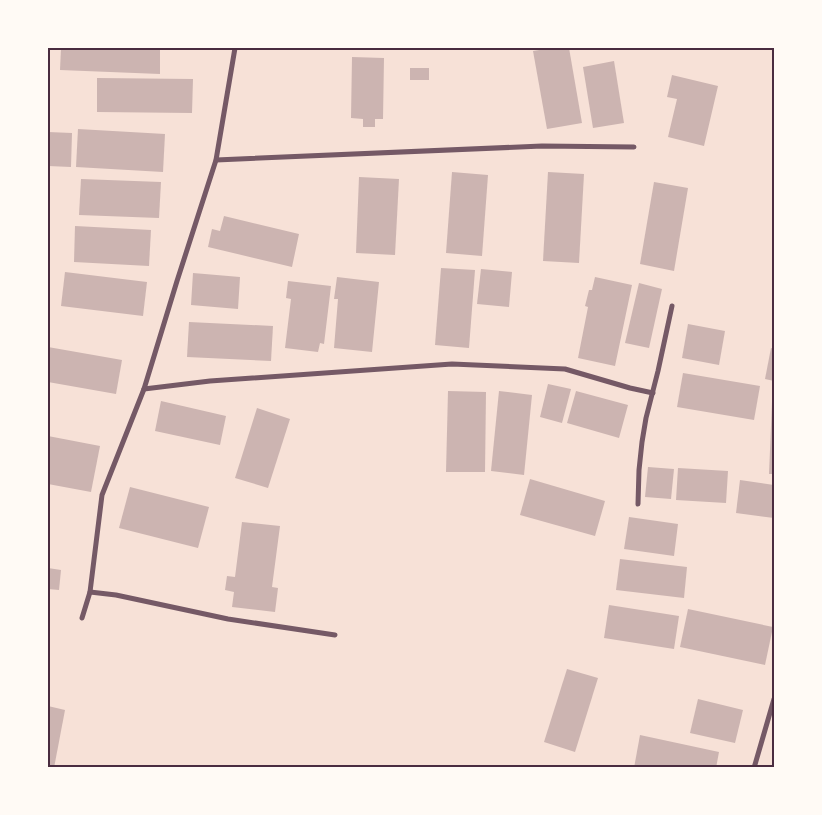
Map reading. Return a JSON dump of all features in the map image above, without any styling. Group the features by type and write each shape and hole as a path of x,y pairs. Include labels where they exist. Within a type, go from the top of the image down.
{"street":[{"path":"82,618 90,592 102,495 144,389 176,281 216,160 236,48"},
{"path":"216,160 542,146 634,147"},
{"path":"638,504 639,470 646,418 672,306"},
{"path":"144,389 210,380 452,364 565,370 653,393"},
{"path":"90,592 116,595 228,619 335,635"},
{"path":"754,768 774,699"}],"building":[{"path":"61,48 160,48 160,74 60,70"},
{"path":"569,48 582,123 547,129 533,51"},
{"path":"352,57 384,58 383,119 375,119 375,127 363,127 363,119 351,118"},
{"path":"614,61 624,123 593,128 583,67"},
{"path":"410,68 429,68 429,80 410,80"},
{"path":"672,75 718,86 704,146 668,137 677,99 667,97"},
{"path":"97,78 193,79 192,113 97,112"},
{"path":"78,129 165,134 163,172 76,167"},
{"path":"48,132 72,133 71,167 48,166"},
{"path":"452,172 488,175 482,256 446,253"},
{"path":"548,172 584,174 579,263 543,261"},
{"path":"359,177 399,179 395,255 356,253"},
{"path":"81,179 161,182 159,218 79,215"},
{"path":"654,182 688,188 674,271 640,264"},
{"path":"224,216 299,234 292,267 208,247 212,229 220,231"},
{"path":"75,226 151,230 149,266 74,262"},
{"path":"441,268 475,270 469,348 435,345"},
{"path":"481,269 512,272 509,307 477,304"},
{"path":"65,272 147,282 143,316 61,306"},
{"path":"193,273 240,277 238,309 191,305"},
{"path":"337,277 379,282 372,352 334,348 338,299 334,299"},
{"path":"595,277 632,285 615,366 578,358 588,307 585,306"},
{"path":"288,281 331,286 324,344 320,343 318,352 285,348 291,299 286,298"},
{"path":"639,283 662,289 649,348 625,343"},
{"path":"189,322 273,326 271,361 187,357"},
{"path":"688,324 725,331 719,365 682,358"},
{"path":"48,347 122,360 116,394 48,382"},
{"path":"771,348 774,349 774,381 765,379"},
{"path":"683,373 760,386 754,420 677,407"},
{"path":"548,384 571,389 562,423 540,417"},
{"path":"448,391 486,392 485,472 446,472"},
{"path":"499,391 532,395 524,475 491,471"},
{"path":"576,391 628,405 619,438 567,423"},
{"path":"161,401 226,416 220,445 155,431"},
{"path":"772,402 774,402 774,474 769,474"},
{"path":"257,408 290,419 268,488 235,478"},
{"path":"48,436 100,446 91,492 48,484"},
{"path":"648,467 674,469 671,499 645,497"},
{"path":"678,468 728,471 726,503 676,500"},
{"path":"530,479 605,501 595,536 520,515"},
{"path":"740,480 774,485 774,518 736,513"},
{"path":"130,487 209,507 198,548 119,528"},
{"path":"629,517 678,524 674,556 624,549"},
{"path":"242,522 280,526 272,587 278,588 275,612 232,607 234,592 225,590 227,576 235,577"},
{"path":"620,559 687,567 684,598 616,590"},
{"path":"48,568 61,570 59,590 48,589"},
{"path":"609,605 679,616 674,649 604,638"},
{"path":"688,609 773,627 765,665 680,647"},
{"path":"567,669 598,678 575,752 544,742"},
{"path":"698,699 743,710 735,743 690,733"},
{"path":"48,706 65,710 54,768 48,768"},
{"path":"640,735 719,752 716,768 634,768"}]}
